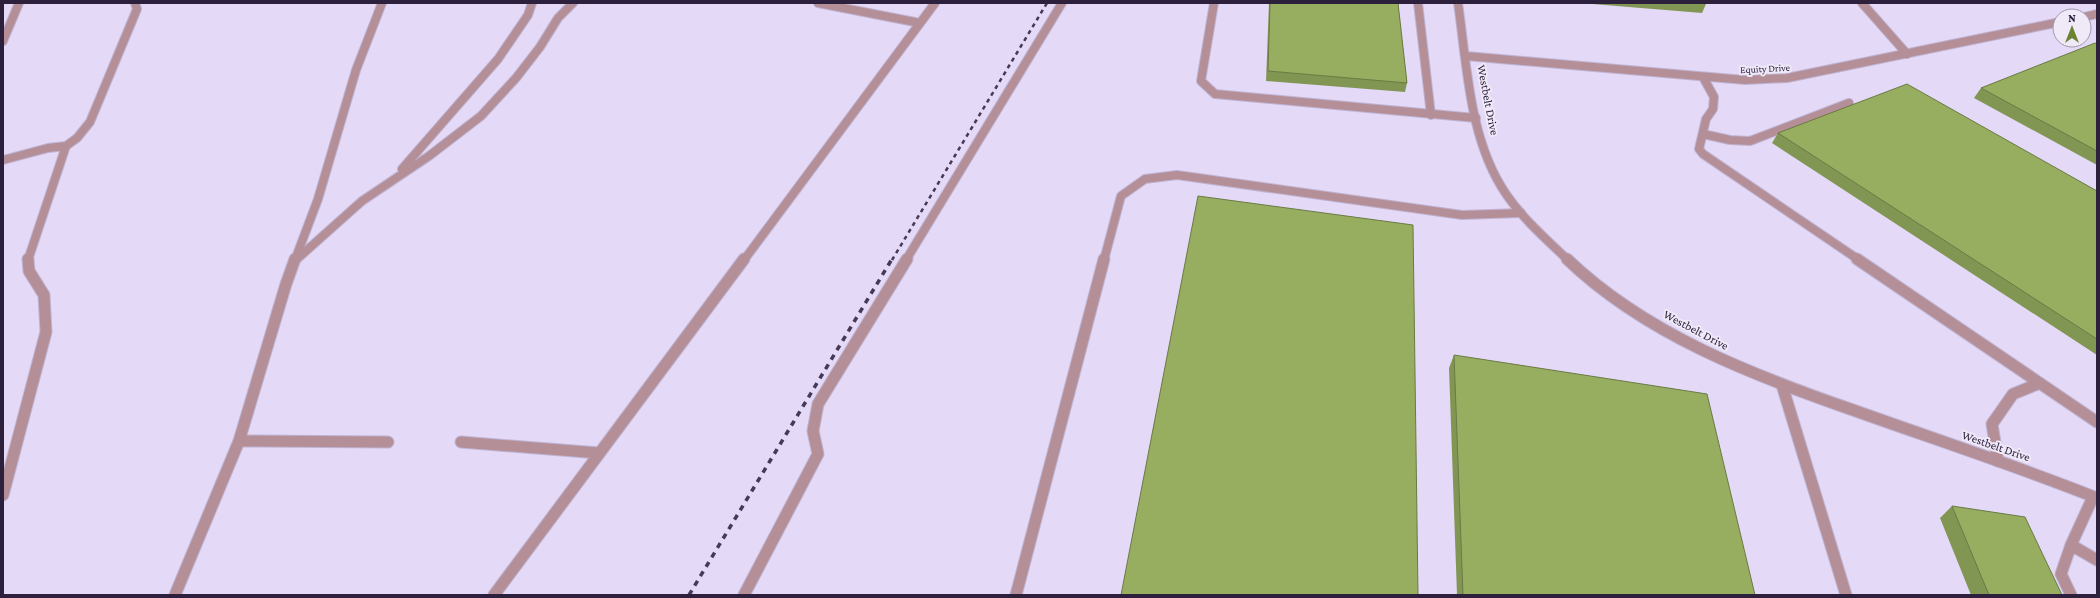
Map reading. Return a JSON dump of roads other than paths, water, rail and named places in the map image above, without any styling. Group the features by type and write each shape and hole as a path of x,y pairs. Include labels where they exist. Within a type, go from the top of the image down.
{"street":[{"path":"3,42 19,3"},
{"path":"3,160 66,146 77,138 90,122 137,10 135,3"},
{"path":"175,595 239,441 294,262 318,199 356,70 382,3"},
{"path":"393,180 498,59 528,15 532,3"},
{"path":"294,262 362,201 481,116 516,78 540,47 558,18 573,3"},
{"path":"818,3 920,23"},
{"path":"494,595 935,3"},
{"path":"744,595 818,454 813,431 818,404 1062,3"},
{"path":"1214,3 1201,81 1215,94 1476,118"},
{"path":"1418,3 1431,115"},
{"name":"Westbelt Drive","path":"1458,3 1476,118 1488,159 1496,178 1508,197 1521,213 1565,259 1643,316 1716,357 1782,385 1998,461 2095,498"},
{"path":"1862,3 1907,54"},
{"name":"Equity Drive","path":"1466,56 1745,80 1787,78 2052,24"},
{"path":"1703,77 1714,97 1713,108 1706,119 1699,149 1703,154 2097,422"},
{"path":"1703,134 1730,140 1750,141 1849,103"},
{"path":"3,495 46,332 44,295 29,271 28,259 66,146"},
{"path":"1016,595 1122,196 1145,179 1177,175 1462,215 1521,213"},
{"path":"1998,461 1992,424 2013,394 2040,383"},
{"path":"1782,385 1846,595"},
{"path":"239,441 388,442"},
{"path":"461,442 599,453"},
{"path":"2071,595 2061,574 2071,545 2095,498"},
{"path":"2071,545 2097,560"}],"railway":[{"path":"892,260 1047,3"},
{"path":"689,595 892,259"}]}
